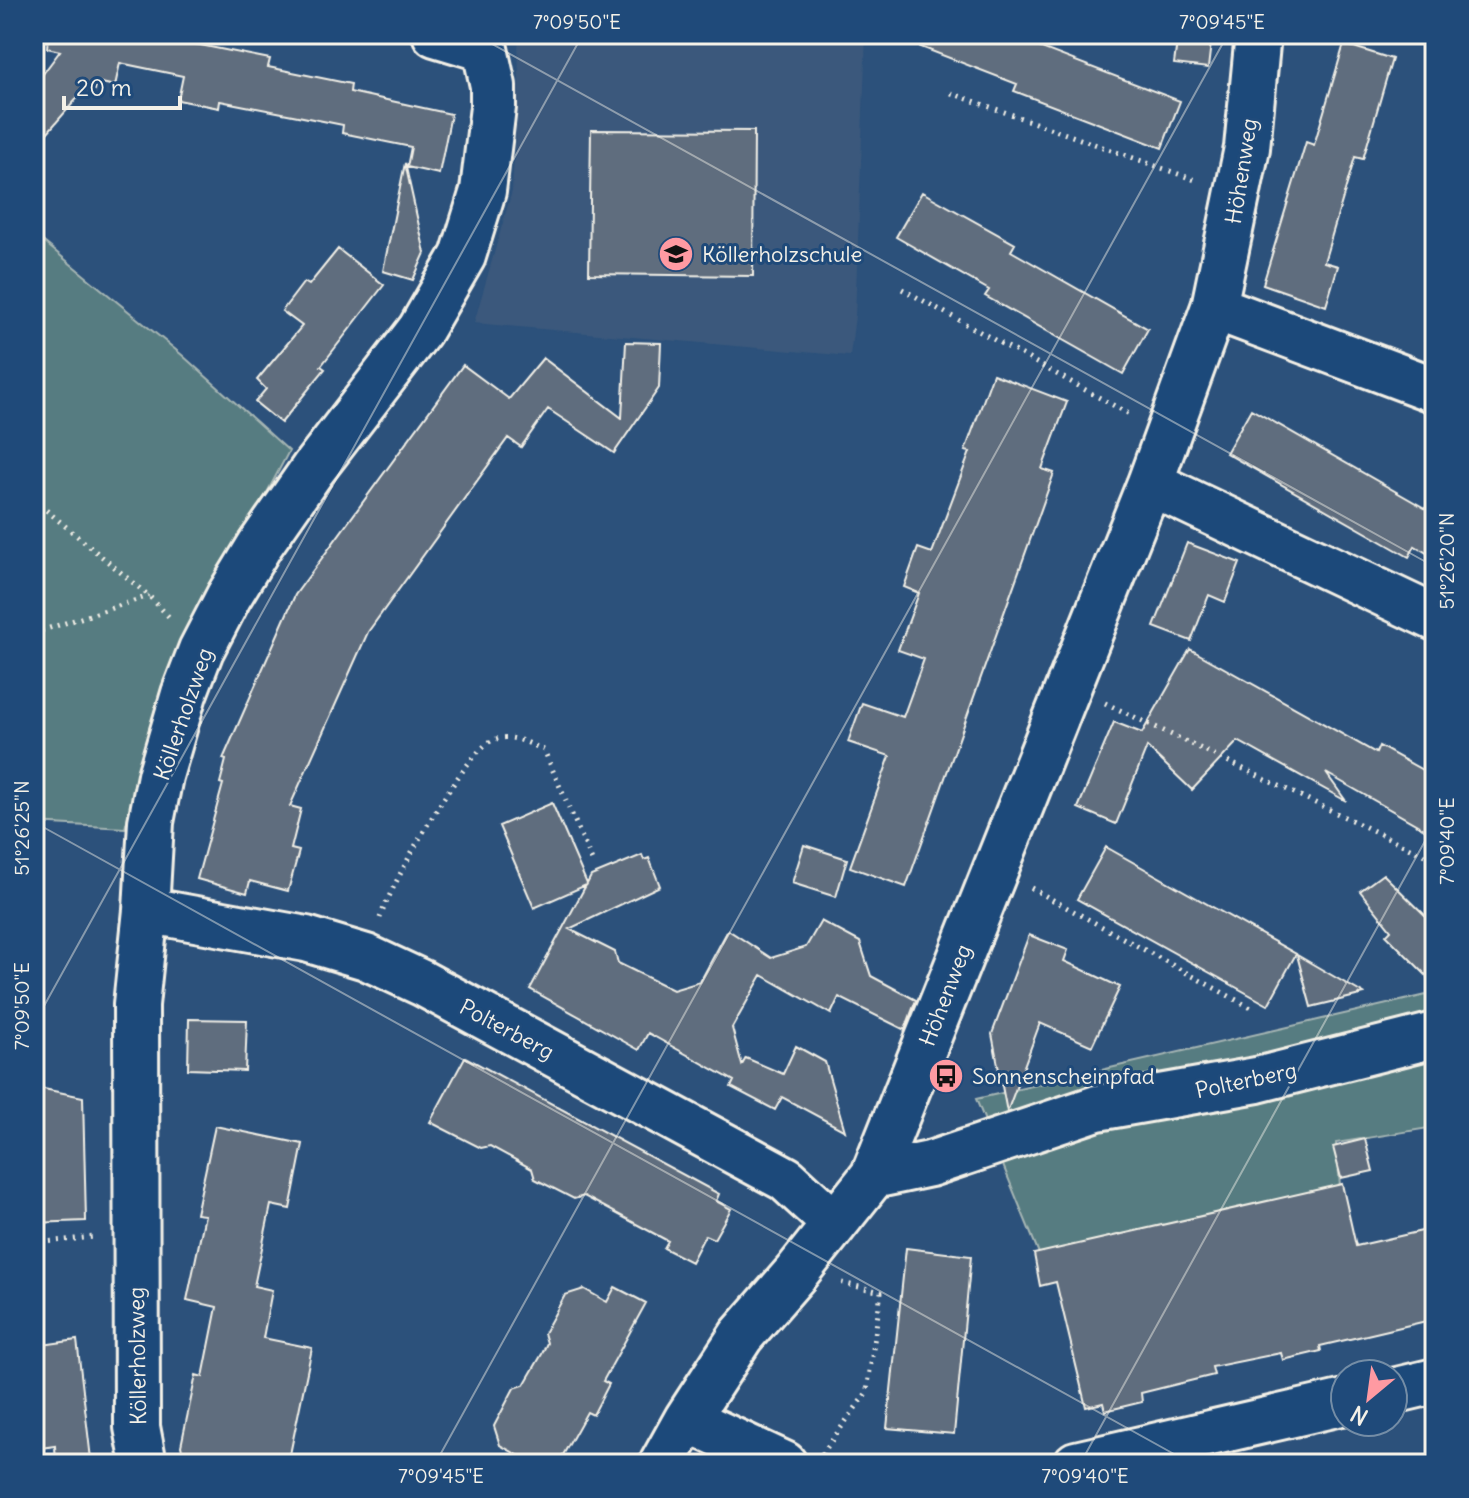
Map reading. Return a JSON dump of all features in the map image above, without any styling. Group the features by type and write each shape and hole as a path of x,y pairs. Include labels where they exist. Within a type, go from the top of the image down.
{"street":[{"name":"Köllerholzweg","path":"144,1464 137,1427 136,1005 151,822 160,776 184,694 201,650 229,596 313,469 420,330 463,256 483,191 493,86 485,49 435,34"},
{"name":"Höhenweg","path":"662,1464 741,1336 873,1176 1150,483 1214,307 1247,148 1258,34"},
{"path":"1214,307 1435,390"},
{"path":"1150,483 1435,618"},
{"name":"Polterberg","path":"146,910 306,939 366,957 436,991 786,1179 835,1224"},
{"name":"Polterberg","path":"873,1176 930,1164 1097,1108 1257,1080 1435,1035"},
{"path":"1409,1387 1435,1381"},
{"path":"1076,1464 1329,1406"},
{"path":"687,1419 784,1464"}],"path":[{"path":"951,93 1239,196"},
{"path":"902,289 1167,435"},
{"path":"34,500 149,596 201,650"},
{"path":"34,633 149,596"},
{"path":"1068,685 1435,860"},
{"path":"366,957 389,891 450,790 492,741 517,738 544,750 593,863"},
{"path":"994,869 1253,1009"},
{"path":"34,1243 135,1232"},
{"path":"796,1273 881,1292 867,1392 814,1464"}],"shaded area":[{"name":"Köllerholzschule","path":"518,34 866,34 855,316 850,356 474,323 512,191 519,79"}],"green space":[{"path":"34,234 182,355 289,451 160,695 125,828 34,823"},
{"path":"1435,993 1435,1127 1336,1143 1340,1185 1040,1256 976,1099"}],"building":[{"path":"48,34 191,34 190,43 270,59 268,67 351,84 350,92 451,114 439,174 407,167 411,147 342,133 343,125 220,101 219,108 178,100 183,76 120,63 115,86 97,82 95,90 86,88 34,148 34,86 60,51 47,48"},
{"path":"896,34 1005,34 1180,101 1162,148 1014,91 1017,84 895,37"},
{"path":"1178,34 1212,34 1208,68 1174,64"},
{"path":"1344,44 1392,59 1363,159 1355,157 1324,262 1338,266 1326,306 1263,284 1306,142 1314,145"},
{"path":"591,130 754,131 753,276 589,274"},
{"path":"405,163 425,253 413,280 383,271"},
{"path":"922,192 1015,244 1011,251 1148,329 1123,374 985,296 989,290 896,237"},
{"path":"338,249 384,285 321,366 325,369 281,423 255,402 266,389 257,380 302,326 282,311 304,282 309,285"},
{"path":"626,342 661,343 659,388 614,453 548,409 521,447 508,438 368,632 290,806 301,809 291,849 299,851 288,891 250,881 247,893 197,879 223,784 220,783 226,760 223,759 295,595 463,365 509,399 543,358 622,418"},
{"path":"993,374 1067,402 1042,469 1054,473 906,887 850,867 890,756 848,742 862,703 903,717 924,659 898,650 919,593 904,587 918,548 932,553 970,452 965,451"},
{"path":"1251,409 1435,514 1435,558 1415,546 1409,557 1226,453"},
{"path":"1187,543 1240,563 1225,602 1209,595 1191,641 1154,627"},
{"path":"1190,649 1376,753 1379,746 1435,777 1435,835 1326,773 1346,801 1238,741 1192,790 1147,747 1116,824 1078,808 1114,722 1142,733"},
{"path":"552,803 587,884 591,876 642,855 644,860 649,858 660,886 569,929 615,952 618,963 673,990 700,982 728,930 771,958 806,947 821,921 860,942 871,976 916,1000 905,1030 839,997 831,1014 762,975 732,1028 742,1065 746,1058 783,1074 796,1046 825,1062 845,1131 782,1097 775,1110 731,1087 734,1081 648,1033 639,1050 530,989 586,885 534,908 499,826"},
{"path":"804,845 847,859 836,897 792,883"},
{"path":"1106,847 1296,954 1268,1005 1077,899"},
{"path":"1383,874 1435,925 1435,984 1386,935 1391,930 1360,891"},
{"path":"1029,935 1068,950 1064,961 1120,987 1092,1046 1040,1023 1007,1112 992,1034"},
{"path":"1297,955 1364,994 1311,1007"},
{"path":"189,1019 247,1020 245,1071 188,1069"},
{"path":"465,1057 719,1194 716,1201 731,1209 714,1239 705,1235 691,1262 664,1248 668,1241 584,1196 574,1199 535,1179 532,1169 490,1146 481,1148 430,1122"},
{"path":"34,1087 83,1097 86,1221 34,1223"},
{"path":"215,1126 303,1144 290,1209 271,1205 254,1286 272,1290 263,1338 312,1348 288,1464 186,1464 181,1446 196,1375 203,1377 217,1307 187,1300 205,1215 196,1214"},
{"path":"1365,1139 1373,1171 1341,1178 1333,1147"},
{"path":"1342,1184 1356,1246 1435,1228 1435,1319 1320,1346 1321,1351 1283,1360 1281,1353 1212,1367 1214,1375 1141,1393 1142,1402 1105,1411 1103,1403 1086,1407 1056,1282 1040,1286 1034,1254"},
{"path":"906,1248 971,1256 954,1434 887,1428"},
{"path":"615,1287 646,1303 603,1381 609,1384 593,1415 587,1412 558,1464 534,1464 500,1445 494,1426 514,1388 524,1385 542,1354 547,1343 544,1333 565,1295 584,1289 607,1302"},
{"path":"77,1340 91,1459 56,1463 55,1446 34,1449 34,1364 44,1362 42,1345"}],"place":[{"name":"Köllerholzschule","path":"676,254"},
{"name":"Sonnenscheinpfad","path":"946,1076"}]}
